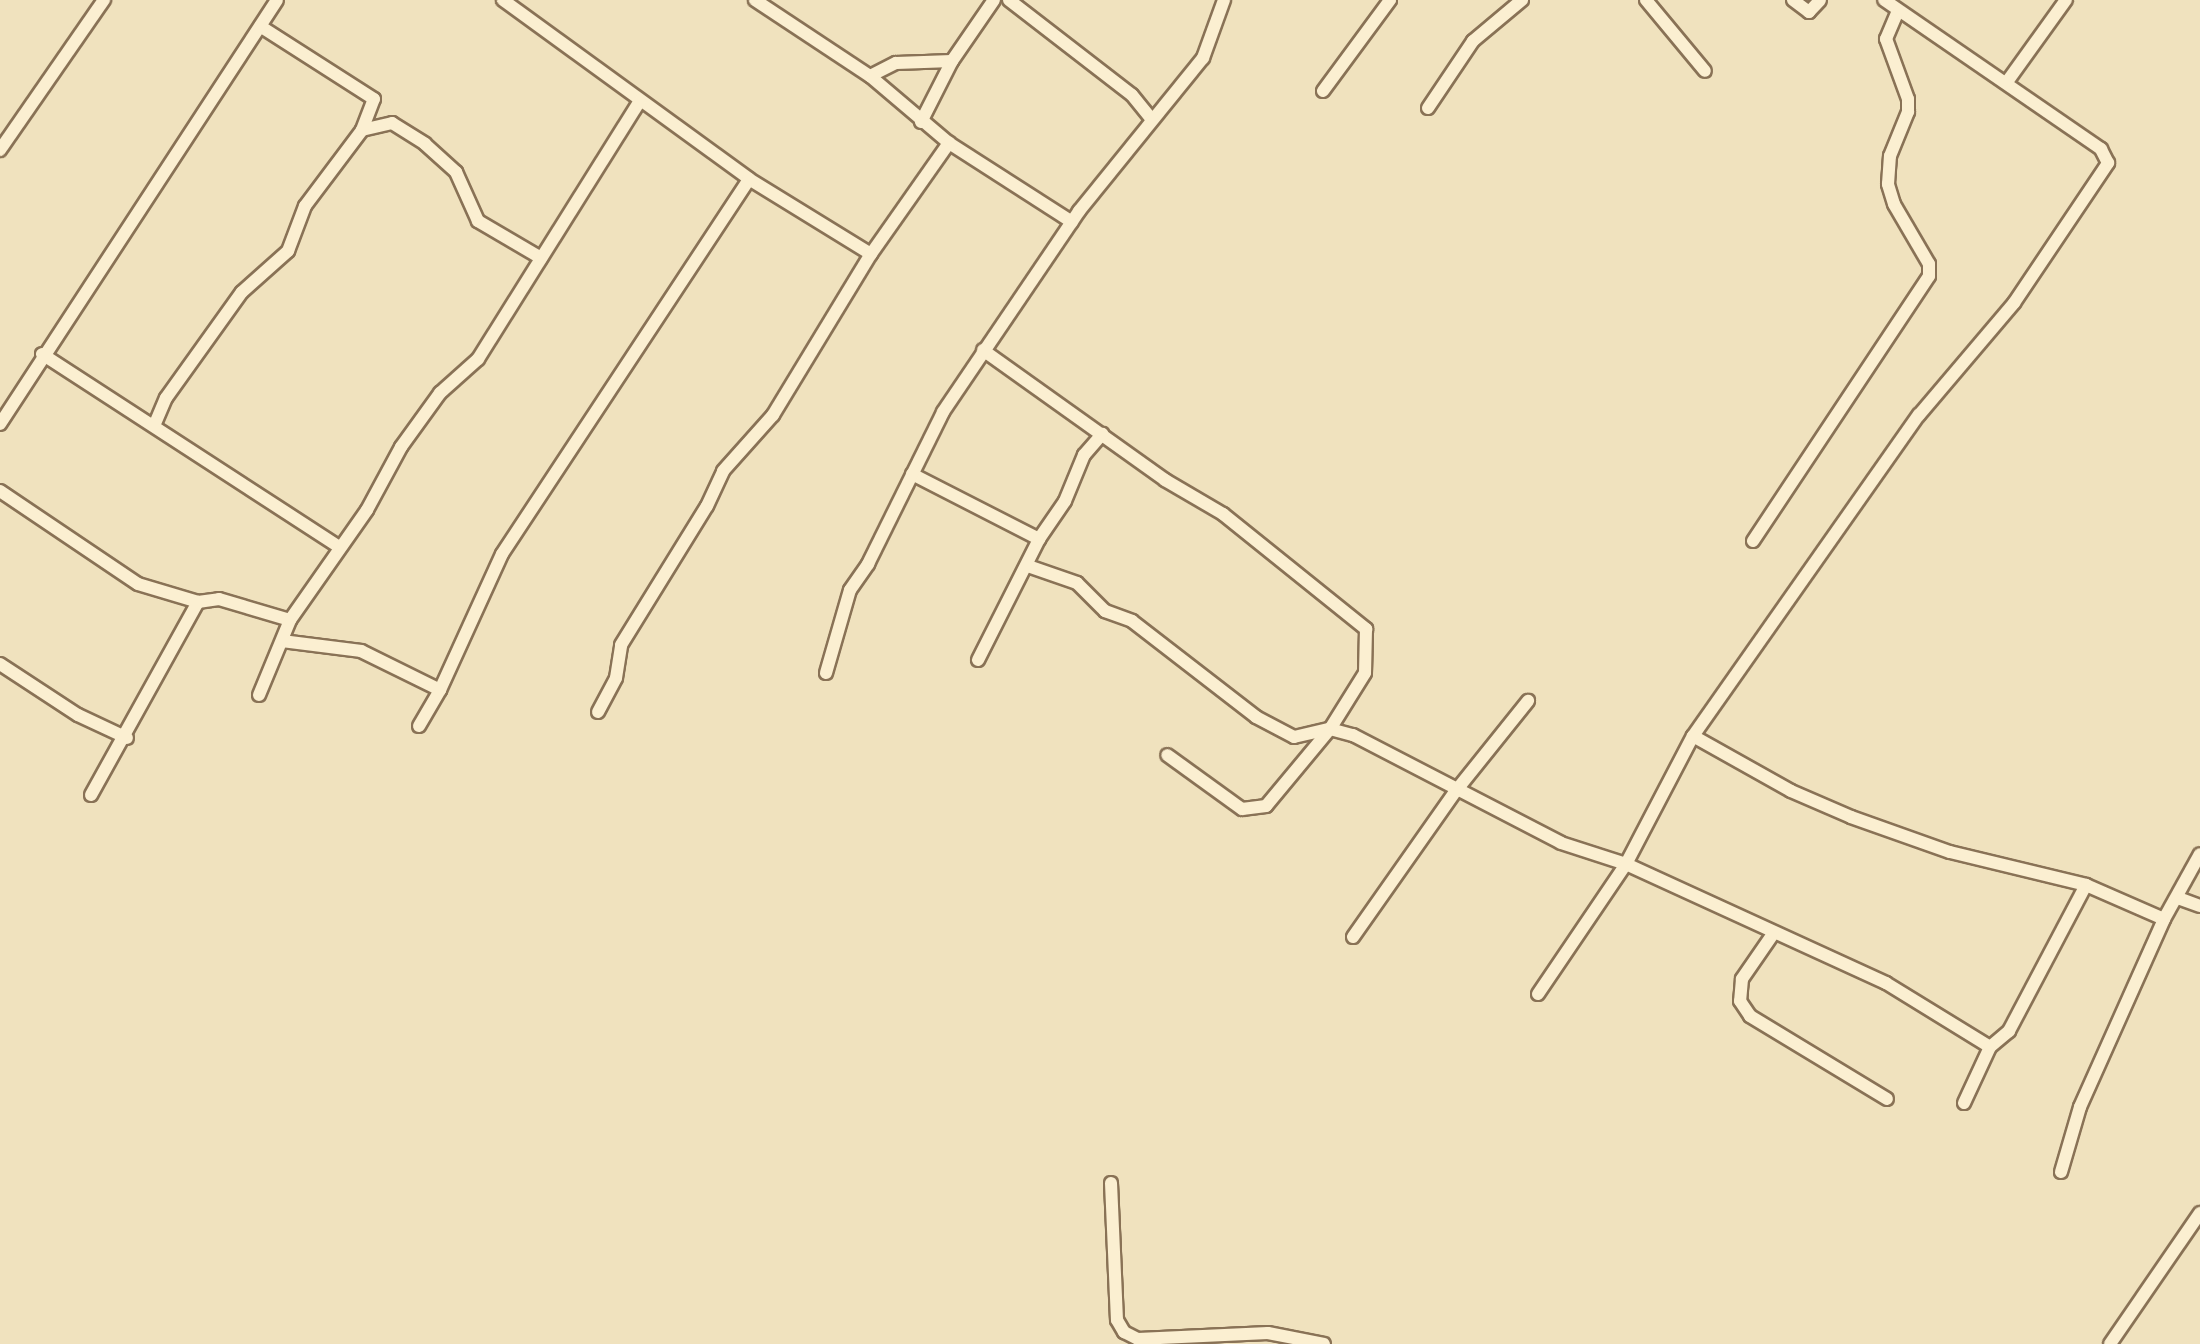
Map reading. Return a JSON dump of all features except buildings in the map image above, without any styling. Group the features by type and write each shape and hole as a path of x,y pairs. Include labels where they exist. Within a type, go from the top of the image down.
{"street":[{"path":"0,150 104,0"},
{"path":"0,424 42,354 277,0"},
{"path":"502,0 750,179 871,254"},
{"path":"755,0 870,76 949,143 1072,222"},
{"path":"920,122 952,61 994,0"},
{"path":"1008,0 1132,95 1150,117"},
{"path":"826,673 850,590 868,564 912,474 983,350 1150,117 1203,58 1224,0"},
{"path":"1323,91 1390,0"},
{"path":"1428,108 1474,41 1522,0"},
{"path":"1646,0 1705,71"},
{"path":"1793,0 1810,12 1820,0"},
{"path":"1538,994 1626,864 1693,736 1919,415 2014,303 2103,176 2108,163 2101,149 1884,0"},
{"path":"2007,82 2066,0"},
{"path":"1753,540 1928,276 1930,264 1894,204 1888,184 1890,156 1908,112 1908,99 1886,39 1898,11"},
{"path":"154,426 166,398 242,292 288,251 305,206 362,130 374,100 260,26"},
{"path":"870,76 896,63 952,61"},
{"path":"259,695 290,620 440,393 478,358 640,101"},
{"path":"362,130 392,123 425,144 456,172 478,221 540,258"},
{"path":"598,712 616,678 621,645 697,522 723,471 773,415 871,254 949,143"},
{"path":"418,726 440,690 502,554 750,179"},
{"path":"983,350 1222,514 1366,629 1365,674 1330,729 1270,803 1242,810 1167,756"},
{"path":"42,354 338,546"},
{"path":"978,660 1028,566 1038,539 1065,501 1084,455 1102,434"},
{"path":"912,474 1038,539"},
{"path":"0,491 138,584 198,602 219,599 290,620"},
{"path":"1028,566 1077,583 1105,611 1145,630 1256,717 1294,737 1330,729 1353,735 1455,792 1561,844 1626,864 1886,983 1990,1048"},
{"path":"92,795 127,738 198,602"},
{"path":"282,641 361,651 440,690"},
{"path":"0,664 78,715 127,738"},
{"path":"1353,937 1455,792 1528,701"},
{"path":"1693,736 1792,791 1851,816 1950,852 2086,885 2164,919"},
{"path":"2062,1172 2080,1108 2164,919 2200,854"},
{"path":"1964,1103 1990,1048 2009,1031 2086,885"},
{"path":"2178,898 2200,906"},
{"path":"1773,934 1742,979 1740,1001 1750,1016 1887,1099"},
{"path":"1111,1183 1117,1320 1124,1332 1138,1339 1268,1333 1324,1344"},
{"path":"2110,1344 2200,1214"}]}
